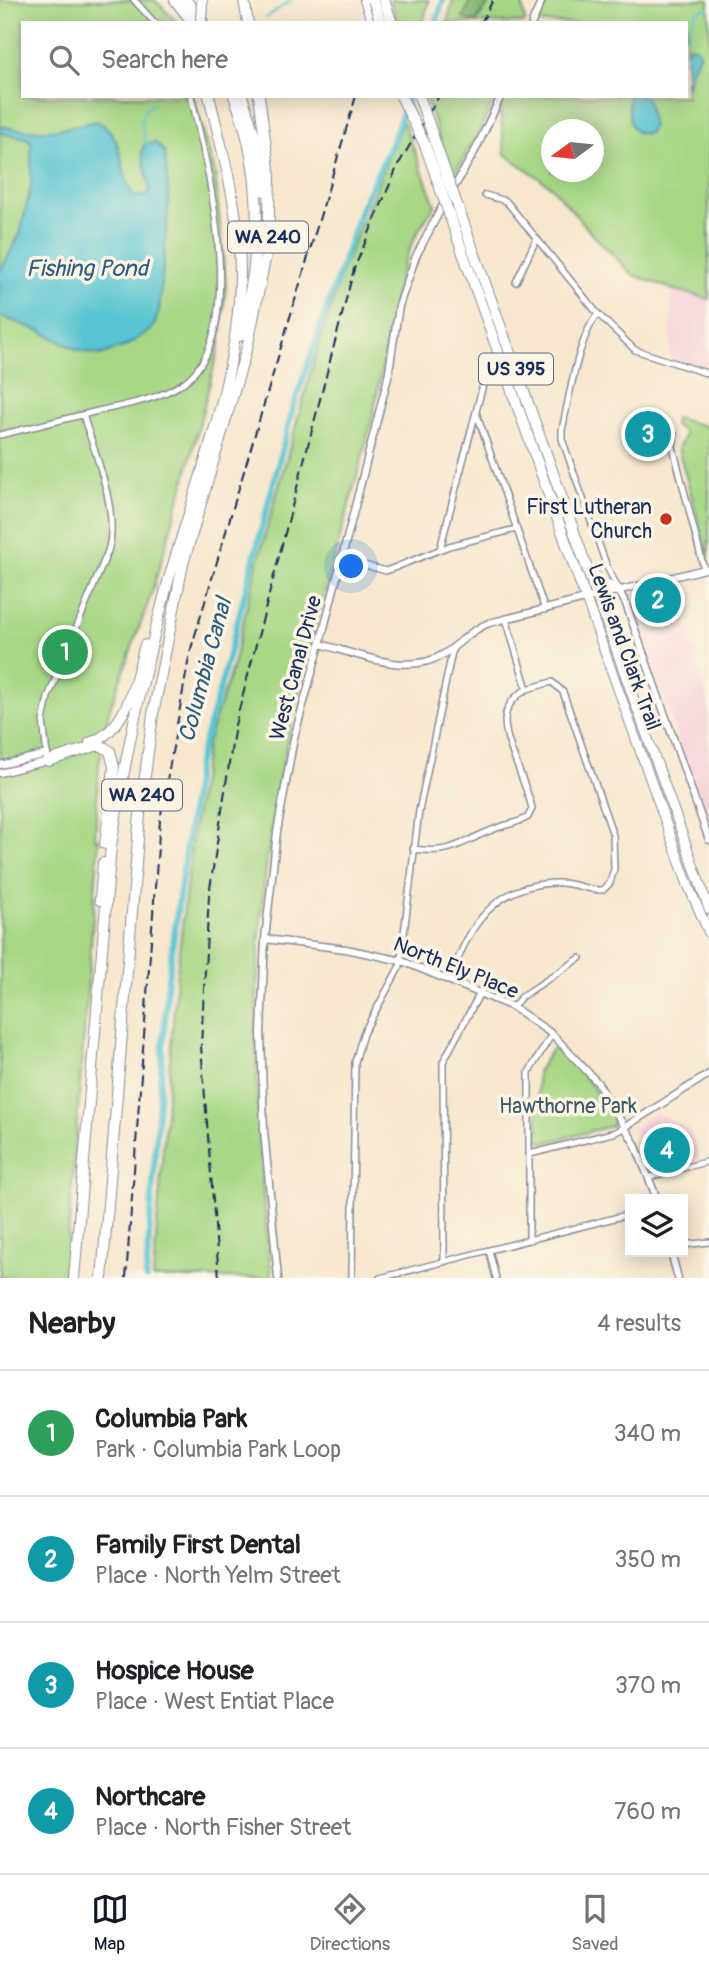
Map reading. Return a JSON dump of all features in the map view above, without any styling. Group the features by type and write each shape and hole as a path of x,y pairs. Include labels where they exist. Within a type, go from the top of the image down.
{"highway":[{"path":"175,0 191,21"},
{"path":"186,0 201,21"},
{"path":"202,0 202,21"},
{"path":"244,0 249,21"},
{"path":"250,0 250,21"},
{"path":"365,0 372,21"},
{"path":"373,0 380,21"},
{"path":"384,0 391,21"},
{"name":"WA 240","path":"74,1278 111,846 121,781 134,717 223,390 237,323 240,278 234,202 209,98"},
{"path":"223,390 248,303 257,239 254,169 235,98"},
{"path":"243,98 258,146 265,208 263,254 253,324"},
{"name":"WA 240","path":"102,1278 140,814 153,714 183,564 253,324 267,252 270,207 268,159 259,98"},
{"path":"402,98 429,142"},
{"name":"Lewis and Clark Trail","path":"408,98 429,142 442,178 448,211 709,909"},
{"name":"Lewis and Clark Trail","path":"419,98 429,142"},
{"name":"Lewis and Clark Trail","path":"442,178 455,199 585,564 592,598 688,885 709,933"},
{"path":"585,564 599,581 619,591"},
{"path":"48,757 95,742 117,724 129,698 169,582"},
{"path":"48,757 99,746 110,751 114,761 97,938 97,1012"}],"street":[{"path":"134,0 153,21"},
{"path":"533,21 542,0"},
{"path":"0,435 154,396 177,387 197,368 212,342 219,294 216,226 191,98"},
{"name":"West Canal Drive","path":"278,1278 267,1178 261,1079 265,939 277,832 293,738 320,644 388,377 399,306 406,281 423,239 476,149 500,98"},
{"path":"485,195 506,201 598,314 635,350 709,374"},
{"path":"516,282 536,240"},
{"path":"598,314 587,333 562,439 607,567 625,601 709,840"},
{"path":"440,549 489,362"},
{"path":"476,412 545,610"},
{"path":"48,757 43,720 48,697 108,551 112,531 110,506 83,415"},
{"path":"320,644 411,665 429,661 476,629 506,619 706,568 673,447 674,436"},
{"path":"342,559 386,570 440,549 516,528"},
{"path":"506,619 527,689"},
{"path":"352,1278 355,1062 363,1034 402,961 414,849 427,765 453,647"},
{"path":"414,849 434,852 455,848 494,829 524,820 530,814 531,804 504,722 510,704 527,689 552,682 563,692 613,835 614,869 610,883 598,890 570,883 548,883 527,888 504,899 485,913 469,933 451,980"},
{"path":"0,765 48,757"},
{"path":"0,773 48,757"},
{"path":"427,765 437,767"},
{"name":"North Ely Place","path":"265,939 345,949 402,961 481,991 513,1007 552,1034 598,1083 625,1127 650,1177 655,1194"},
{"path":"513,1007 521,997 580,958"},
{"path":"444,1262 443,1062 481,991"},
{"path":"528,1240 529,1072 552,1034"},
{"path":"530,1154 616,1132 709,1074"},
{"path":"650,1177 709,1161"},
{"path":"380,1278 625,1215"},
{"path":"688,1244 709,1242"},
{"path":"489,1250 496,1278"},
{"path":"672,1257 678,1278"}],"shaded area":[{"path":"672,289 709,299 709,374 670,362"},
{"path":"676,583 709,708 709,826 628,599 631,594"},
{"path":"656,1113 691,1131 699,1159 653,1171 632,1128"}],"green space":[{"path":"0,0 155,0 176,21 21,21 21,98 194,98 215,173 226,286 220,343 185,480 152,592 109,711 99,763 95,839 99,839 65,1278 0,1278"},
{"path":"390,0 429,0 424,21 397,21"},
{"path":"453,0 471,0 463,18 473,21 448,21"},
{"path":"471,0 491,0 477,21 463,18"},
{"path":"491,0 522,0 525,21 477,21"},
{"path":"548,0 709,0 709,299 633,275 545,182 604,182 604,119 541,119 541,179 505,154 499,103 501,98 688,98 688,21 539,21"},
{"path":"426,98 494,98 481,128 453,177"},
{"path":"403,121 435,205 417,233 399,279 375,407 285,751 261,912 256,1069 272,1278 153,1278 177,970 193,829 207,744 233,665 257,564 314,361 343,269"},
{"path":"675,418 709,427 709,559 678,448 684,436 683,431 674,425"},
{"name":"Hawthorne Park","path":"552,1049 560,1050 585,1077 614,1117 612,1126 544,1143 538,1140 537,1072"}],"water":[{"path":"690,46 696,47 700,53 688,81"},
{"path":"629,98 646,98 653,126 648,133 636,131 629,115"},
{"name":"Fishing Pond","path":"96,121 106,127 118,145 125,177 134,196 145,197 150,190 142,152 144,145 155,142 165,152 169,201 159,311 153,328 126,346 100,355 77,350 40,331 0,316 0,271 20,234 31,186 31,142 26,138 0,133 0,126 48,130"}],"waterway":[{"path":"266,18 292,0"},
{"name":"Columbia Canal","path":"437,21 443,0"},
{"path":"688,34 696,12 709,9"},
{"name":"Columbia Canal","path":"146,1278 168,979 197,766 222,681 293,408 362,206 392,142 408,98"},
{"path":"147,145 142,117 153,103"}],"railway":[{"path":"379,21 385,0"},
{"path":"482,21 493,0"},
{"path":"126,1278 160,820 190,652 355,98"},
{"path":"219,1278 201,1046 209,895 235,725 354,269 398,165 438,98"}],"place":[{"name":"Hospice House","path":"648,434"},
{"name":"First Lutheran Church","path":"666,519"},
{"name":"Family First Dental","path":"658,600"},
{"name":"Columbia Park","path":"65,652"},
{"name":"Northcare","path":"667,1150"}]}
